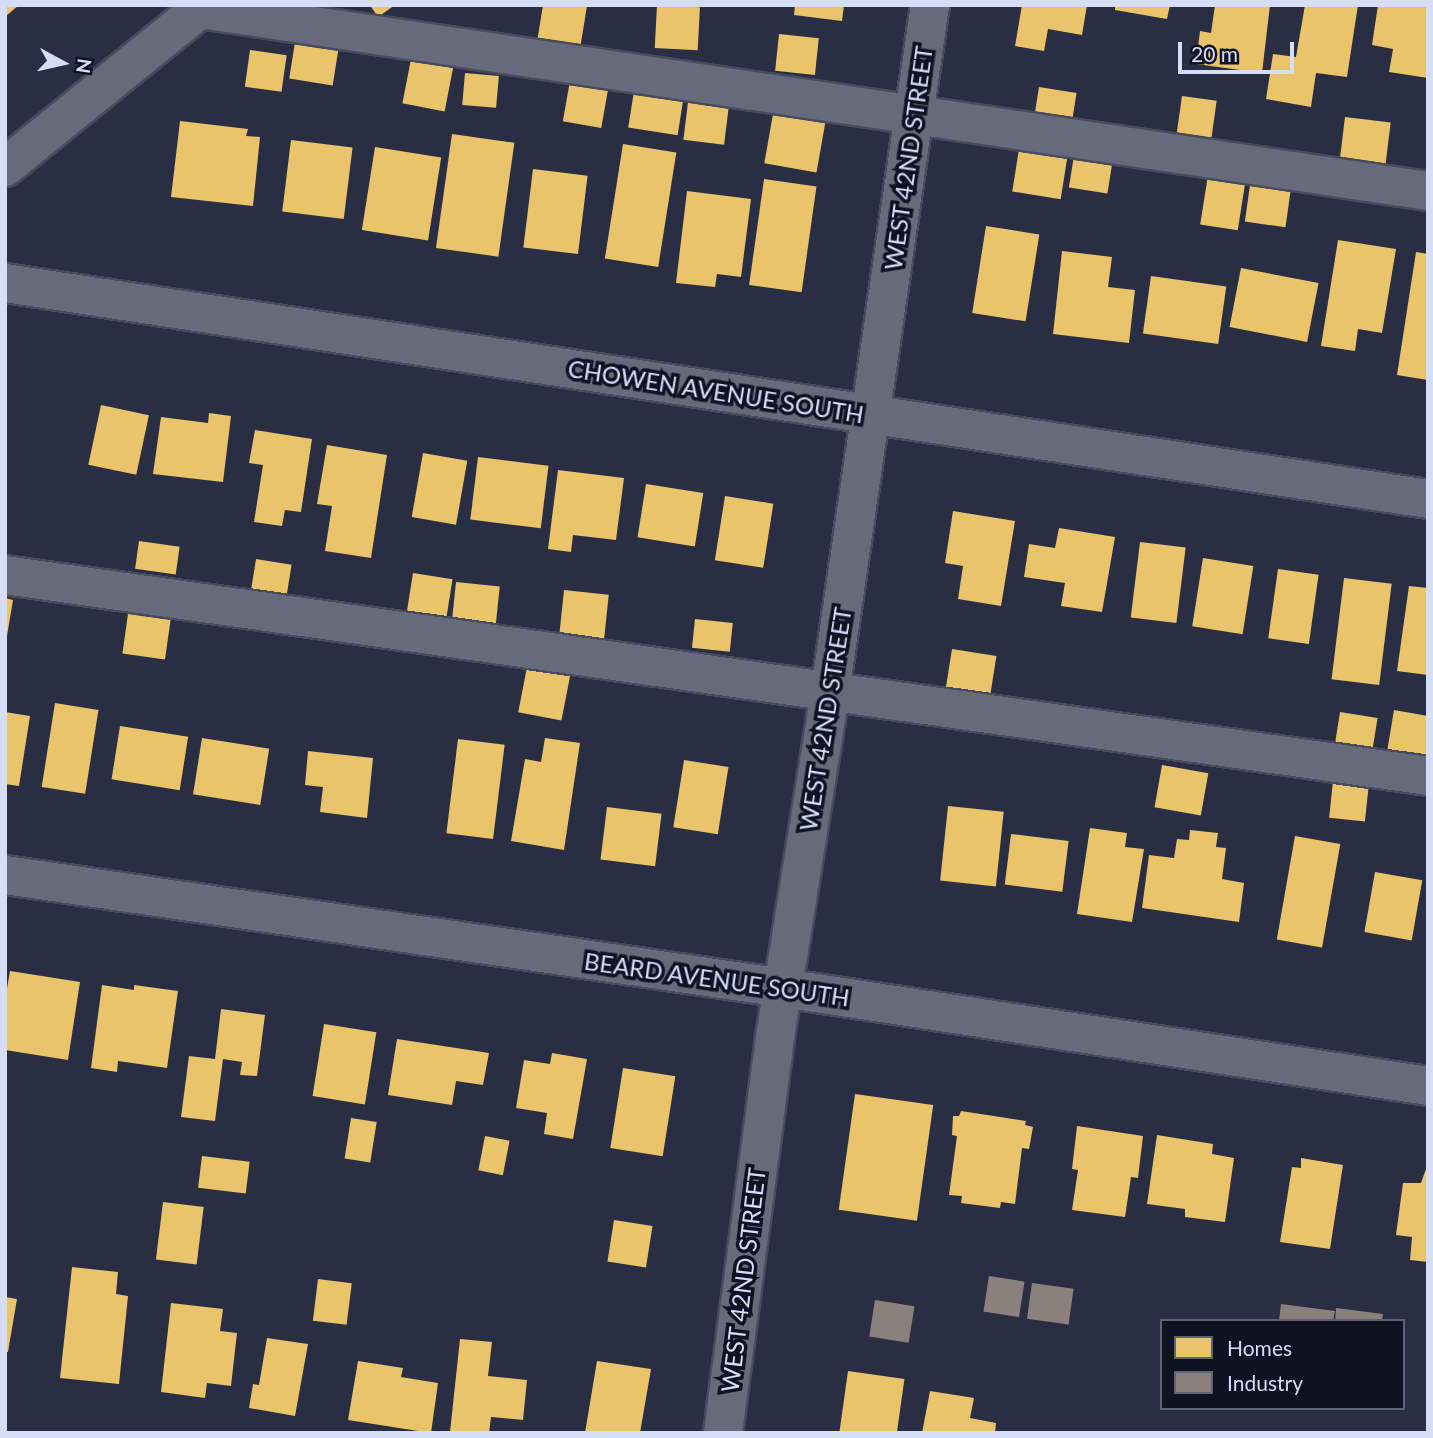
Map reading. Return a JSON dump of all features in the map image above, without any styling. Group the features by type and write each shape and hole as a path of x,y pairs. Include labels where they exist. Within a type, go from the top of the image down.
{"street":[{"name":"WEST 42ND STREET","path":"723,1433 783,988 830,692 930,5"},
{"path":"5,167 203,7 913,117 1428,191"},
{"name":"CHOWEN AVENUE SOUTH","path":"5,283 1428,499"},
{"path":"5,575 1428,776"},
{"name":"BEARD AVENUE SOUTH","path":"5,875 783,988 1428,1086"}],"building: Homes":[{"path":"5,5 19,5 6,16"},
{"path":"370,5 395,5 378,17"},
{"path":"543,5 587,6 580,49 537,42"},
{"path":"657,5 700,7 698,50 655,48"},
{"path":"795,5 844,5 842,21 794,15"},
{"path":"1022,5 1087,5 1082,35 1048,29 1044,51 1015,46"},
{"path":"1115,5 1170,5 1167,19 1115,10"},
{"path":"1215,5 1270,5 1262,73 1196,64 1200,31 1211,33"},
{"path":"1305,5 1358,5 1347,77 1316,73 1311,107 1266,99 1273,54 1296,57"},
{"path":"1378,5 1428,5 1428,78 1389,72 1393,49 1372,45"},
{"path":"779,34 819,38 815,75 775,71"},
{"path":"295,42 338,49 333,85 289,79"},
{"path":"250,50 287,55 281,92 245,87"},
{"path":"411,59 453,67 445,111 402,103"},
{"path":"465,73 499,76 496,108 462,105"},
{"path":"571,75 609,82 601,128 563,121"},
{"path":"1039,87 1077,93 1070,131 1033,126"},
{"path":"634,91 683,99 678,135 628,128"},
{"path":"689,94 730,99 724,145 683,140"},
{"path":"1182,96 1217,101 1211,142 1176,138"},
{"path":"773,114 825,123 817,172 764,163"},
{"path":"1345,117 1391,123 1385,167 1340,162"},
{"path":"180,121 248,129 246,136 260,137 253,206 171,197"},
{"path":"452,134 514,143 498,257 436,248"},
{"path":"291,140 353,148 344,219 282,211"},
{"path":"623,144 676,152 658,267 605,259"},
{"path":"375,147 441,157 428,240 362,230"},
{"path":"1019,149 1067,157 1061,199 1012,191"},
{"path":"1075,149 1114,155 1107,194 1069,188"},
{"path":"533,169 588,176 578,254 523,247"},
{"path":"1208,175 1246,181 1238,230 1200,224"},
{"path":"1251,178 1292,184 1285,227 1245,222"},
{"path":"764,179 816,186 802,292 749,285"},
{"path":"687,191 751,199 741,277 717,274 715,287 676,283"},
{"path":"986,226 1039,234 1026,321 972,313"},
{"path":"1338,240 1396,249 1382,333 1358,329 1355,351 1321,346"},
{"path":"1062,251 1112,257 1108,287 1135,290 1129,343 1053,334"},
{"path":"1416,252 1428,254 1428,380 1397,375"},
{"path":"1241,268 1319,283 1307,342 1230,327"},
{"path":"1151,276 1226,287 1218,344 1143,333"},
{"path":"101,405 149,415 136,475 88,465"},
{"path":"209,413 231,416 223,482 153,474 161,417 208,423"},
{"path":"255,430 312,439 301,512 285,510 282,526 254,522 263,465 249,463"},
{"path":"327,445 387,455 371,558 325,551 332,506 317,504"},
{"path":"423,453 467,461 456,525 412,517"},
{"path":"478,457 548,466 541,528 470,520"},
{"path":"558,470 624,478 616,540 573,535 571,552 548,549"},
{"path":"646,484 703,493 695,546 638,537"},
{"path":"725,496 773,504 763,568 715,560"},
{"path":"953,511 1015,521 1001,606 958,599 963,566 945,563"},
{"path":"1059,528 1115,537 1102,612 1061,606 1065,583 1024,577 1029,544 1055,548"},
{"path":"139,541 180,547 176,574 135,569"},
{"path":"1140,542 1186,548 1176,623 1131,617"},
{"path":"1203,558 1253,566 1243,634 1192,626"},
{"path":"256,559 292,565 287,595 251,590"},
{"path":"1278,569 1319,575 1309,644 1268,638"},
{"path":"413,573 453,579 445,624 406,617"},
{"path":"1344,578 1392,584 1379,685 1332,679"},
{"path":"456,582 500,587 496,626 452,622"},
{"path":"1409,586 1428,588 1428,675 1397,671"},
{"path":"564,590 609,595 604,644 559,640"},
{"path":"5,598 13,600 7,636 5,635"},
{"path":"128,614 171,620 165,660 122,654"},
{"path":"695,619 733,623 730,652 692,648"},
{"path":"952,649 996,656 989,700 945,693"},
{"path":"527,667 570,675 561,721 518,712"},
{"path":"55,703 98,710 85,794 42,787"},
{"path":"1394,710 1428,716 1428,759 1387,752"},
{"path":"5,712 30,716 19,786 5,784"},
{"path":"1340,712 1378,718 1371,757 1334,752"},
{"path":"120,726 188,737 180,790 112,779"},
{"path":"202,738 269,749 260,805 193,794"},
{"path":"545,738 580,743 564,850 511,841 525,759 541,762"},
{"path":"458,739 505,745 493,839 446,833"},
{"path":"308,751 373,758 367,818 320,812 323,787 305,785"},
{"path":"684,760 728,767 718,834 673,827"},
{"path":"1162,765 1208,773 1201,816 1155,807"},
{"path":"1333,781 1369,785 1365,822 1329,818"},
{"path":"948,806 1004,812 996,886 940,881"},
{"path":"607,807 662,814 655,866 601,860"},
{"path":"1090,828 1127,833 1125,847 1144,849 1132,922 1077,914"},
{"path":"1190,830 1218,833 1216,847 1226,848 1222,879 1244,883 1239,922 1142,908 1149,855 1174,858 1177,839 1189,840"},
{"path":"1011,834 1069,841 1062,892 1005,885"},
{"path":"1295,836 1340,844 1322,947 1277,939"},
{"path":"1375,872 1422,880 1412,940 1364,932"},
{"path":"10,971 80,982 68,1060 5,1050 5,1000"},
{"path":"102,985 134,990 134,985 178,991 167,1068 118,1061 117,1072 91,1068"},
{"path":"221,1009 265,1015 257,1076 240,1075 242,1062 223,1059 215,1121 181,1117 189,1056 215,1059"},
{"path":"324,1024 376,1032 365,1104 313,1096"},
{"path":"397,1039 489,1053 483,1085 456,1081 452,1105 388,1095"},
{"path":"552,1053 587,1059 573,1139 544,1134 547,1113 516,1108 524,1060 550,1064"},
{"path":"623,1068 675,1076 663,1156 610,1148"},
{"path":"855,1094 933,1105 917,1221 839,1210"},
{"path":"961,1111 1026,1121 1025,1125 1033,1127 1029,1149 1022,1148 1015,1204 1001,1202 1000,1208 961,1203 962,1196 949,1195 957,1136 952,1135 953,1116 959,1116"},
{"path":"351,1118 377,1122 370,1163 345,1158"},
{"path":"1077,1126 1143,1136 1138,1178 1131,1177 1125,1217 1072,1210 1078,1170 1072,1169"},
{"path":"1157,1135 1213,1144 1212,1154 1234,1158 1225,1222 1185,1217 1185,1209 1147,1204"},
{"path":"485,1136 510,1141 503,1175 478,1170"},
{"path":"202,1156 250,1162 246,1194 198,1188"},
{"path":"1301,1158 1343,1165 1330,1249 1280,1242 1292,1167 1301,1168"},
{"path":"1426,1169 1428,1262 1410,1260 1412,1237 1396,1235 1403,1183 1421,1183"},
{"path":"163,1202 204,1207 197,1265 156,1260"},
{"path":"614,1220 653,1226 646,1268 607,1261"},
{"path":"72,1267 118,1272 116,1294 128,1296 119,1384 60,1378"},
{"path":"318,1279 352,1283 347,1325 313,1321"},
{"path":"5,1297 17,1299 8,1352 5,1352"},
{"path":"171,1303 223,1309 220,1331 237,1333 231,1386 207,1383 205,1398 161,1392"},
{"path":"267,1338 308,1344 295,1416 249,1408 253,1384 259,1385"},
{"path":"460,1339 492,1342 488,1376 527,1380 523,1420 491,1417 489,1433 450,1432"},
{"path":"358,1361 403,1368 401,1377 438,1383 431,1433 348,1420"},
{"path":"597,1361 651,1369 640,1433 585,1433"},
{"path":"848,1371 904,1379 897,1433 839,1433"},
{"path":"930,1391 974,1398 970,1418 996,1423 995,1433 922,1433"}],"building: Industry":[{"path":"989,1276 1025,1282 1019,1317 983,1312"},
{"path":"1032,1283 1074,1289 1069,1324 1027,1319"},
{"path":"875,1300 915,1306 909,1343 869,1337"},
{"path":"1281,1304 1335,1311 1333,1319 1279,1319"},
{"path":"1336,1308 1383,1314 1382,1319 1335,1319"}]}
